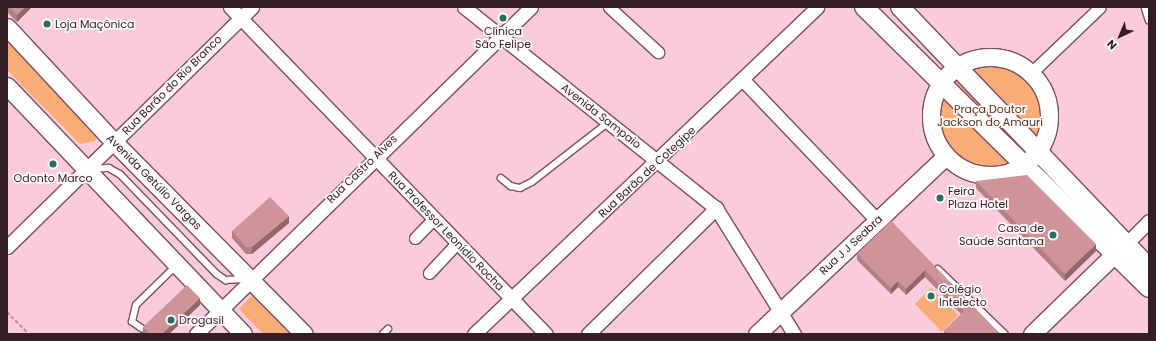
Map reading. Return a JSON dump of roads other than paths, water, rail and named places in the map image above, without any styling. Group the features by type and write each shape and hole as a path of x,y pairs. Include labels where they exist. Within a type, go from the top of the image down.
{"highway":[{"path":"864,7 1024,166 1120,250 1149,268"},
{"path":"900,7 1037,153 1120,250 1149,288"}],"main road":[{"name":"Avenida Getúlio Vargas","path":"7,27 114,142 304,334"},
{"path":"999,57 1031,73 1040,83 1049,108 1047,134 1037,153 1024,166 1011,172 986,176 964,170 946,156 932,130 930,115 941,82 957,66 973,59 999,57"},
{"path":"7,86 89,170 177,265 244,334"},
{"name":"Rua J J Seabra","path":"758,334 946,156"},
{"path":"1032,334 1120,250"}],"street":[{"name":"Rua Professor Leonídio Rocha","path":"230,7 374,158 458,242 546,334"},
{"name":"Rua Barão do Rio Branco","path":"7,247 89,170 114,142 252,7"},
{"name":"Avenida Sampaio","path":"464,7 659,161 716,208 794,334"},
{"name":"Rua Castro Alves","path":"196,334 250,278 531,7"},
{"path":"609,7 658,52"},
{"name":"Rua Barão de Cotegipe","path":"474,334 659,161 817,7"},
{"path":"1031,73 1100,7"},
{"path":"743,80 877,220"},
{"path":"588,334 716,208"},
{"path":"415,238 434,218"},
{"path":"1120,250 1149,221"},
{"path":"429,272 458,242"}],"lane":[{"path":"1145,7 1149,20"},
{"path":"501,178 511,186 520,188 532,182 609,122"},
{"path":"89,170 110,168 120,174 217,274 226,280 250,278"},
{"path":"142,329 132,322 136,305 177,265"},
{"path":"938,269 1005,334"},
{"path":"383,334 388,329"}],"place":[{"name":"Clínica São Felipe","path":"503,18"},
{"name":"Loja Maçônica","path":"47,24"},
{"name":"Odonto Marco","path":"53,164"},
{"name":"Feira Plaza Hotel","path":"940,198"},
{"name":"Casa de Saúde Santana","path":"1053,235"},
{"name":"Colégio Intelecto","path":"931,296"},
{"name":"Drogasil","path":"171,320"}],"park label":[{"name":"Praça Doutor Jackson do Amauri","path":"990,116"}]}
